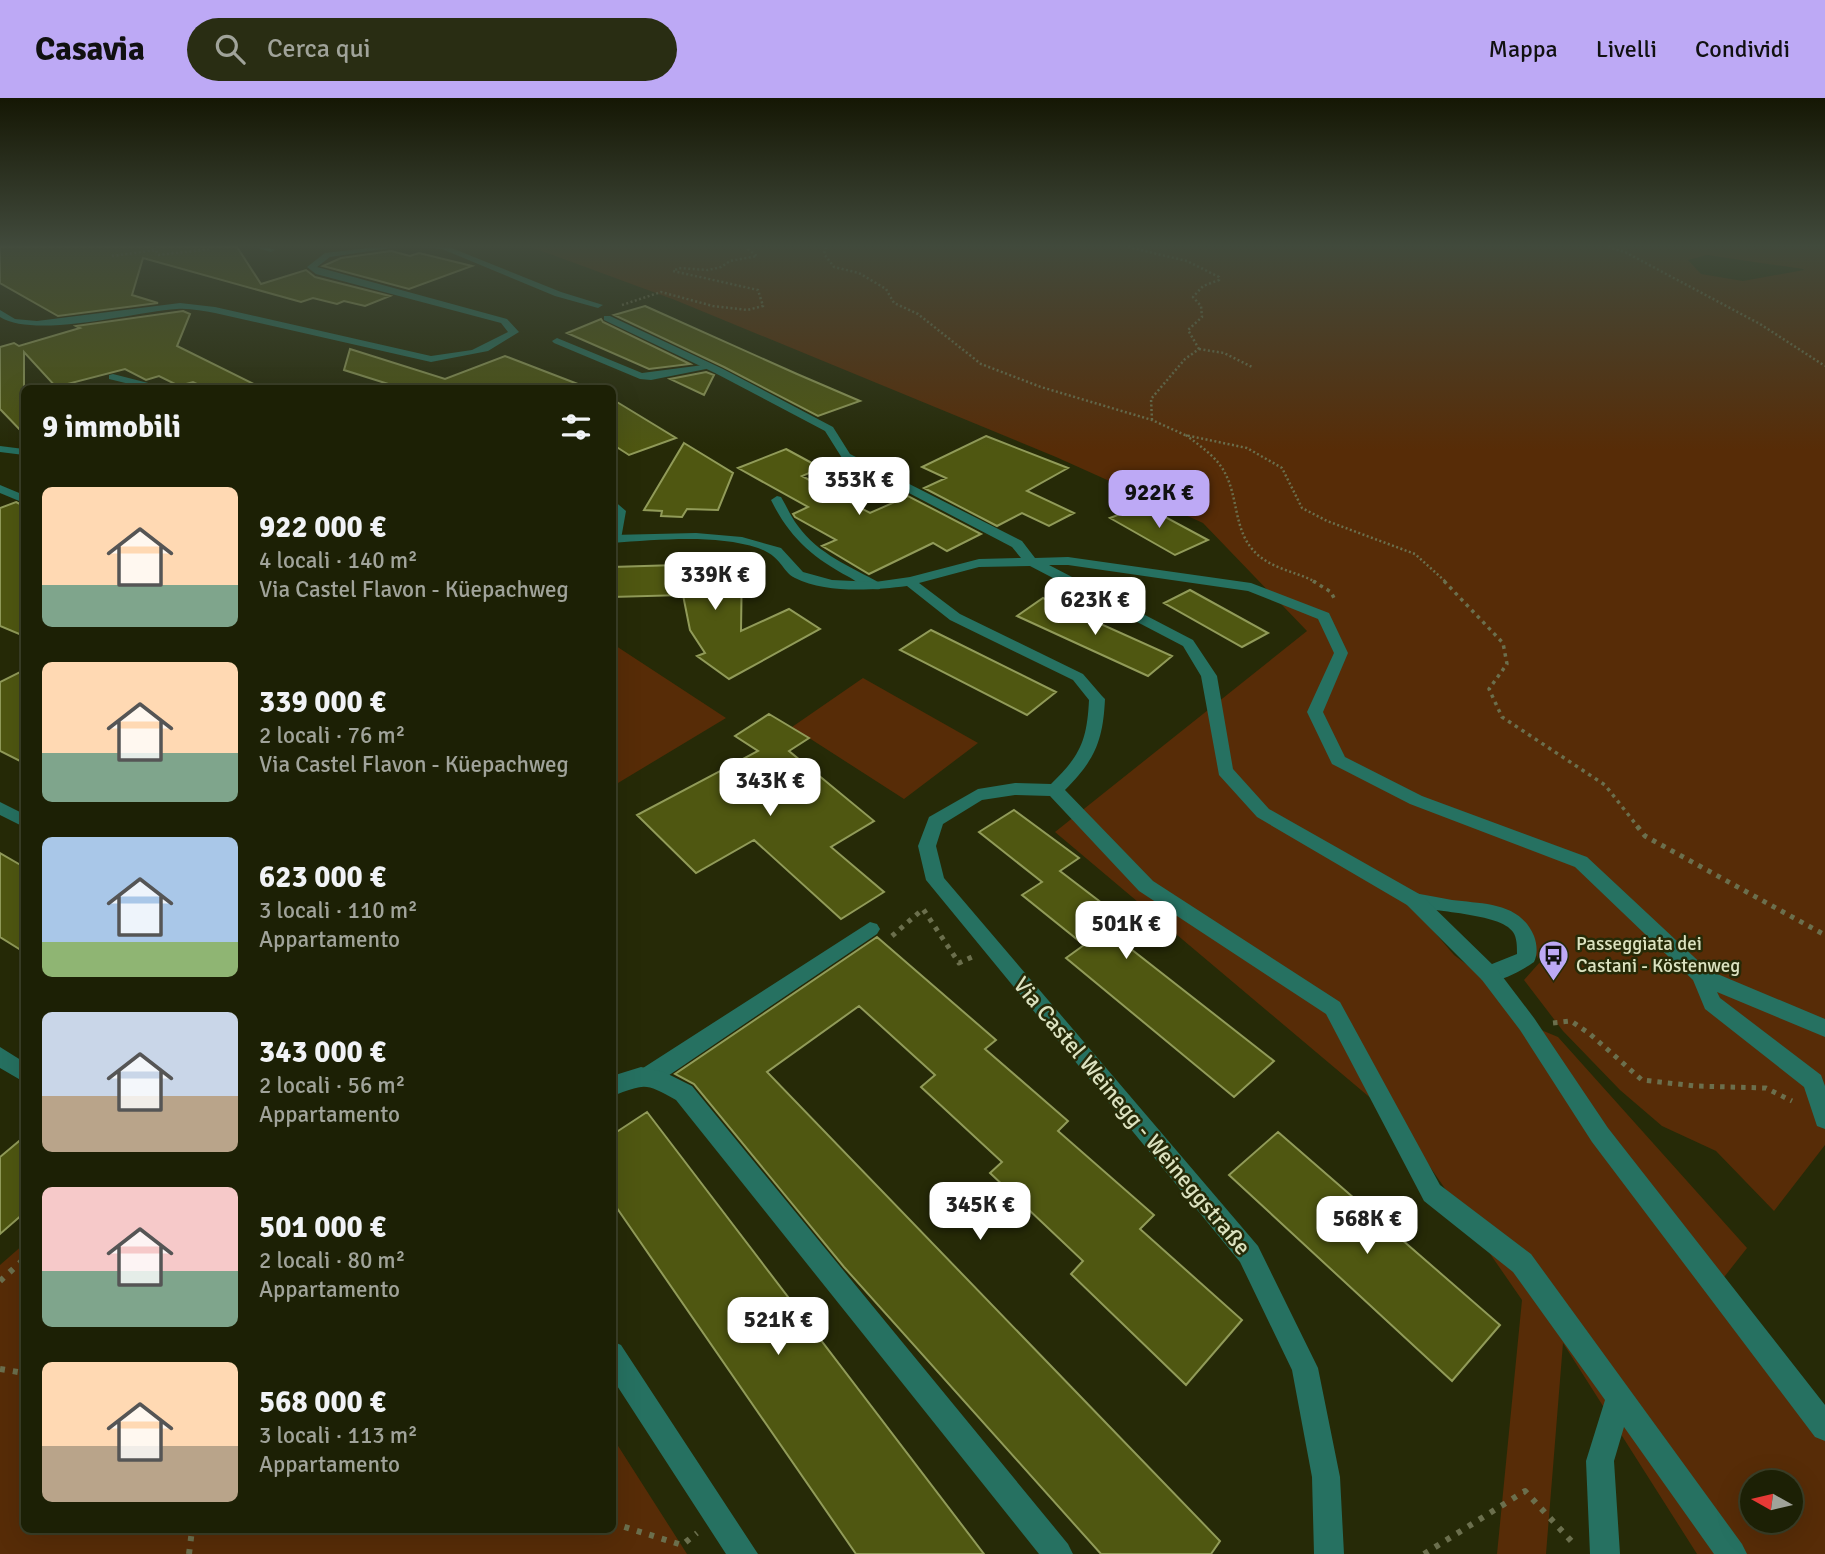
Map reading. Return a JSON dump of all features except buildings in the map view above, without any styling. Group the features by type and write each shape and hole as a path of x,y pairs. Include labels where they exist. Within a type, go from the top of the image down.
{"street":[{"path":"3,315 13,321 37,324 113,315"},
{"path":"234,315 431,359 464,356 492,347 514,332 504,321 481,315"},
{"path":"607,318 711,367 829,429 846,456 1017,544 1029,561 1188,643 1209,676 1225,771 1263,813 1413,900 1489,974 1527,1024 1600,1135 1825,1427"},
{"path":"557,341 640,376 651,377 711,367"},
{"path":"113,377 144,385"},
{"path":"0,449 21,452"},
{"path":"0,489 21,498"},
{"path":"777,500 786,523 808,548 875,586"},
{"path":"616,507 621,511 616,531"},
{"path":"616,539 713,538 755,543 775,551 789,562 798,575 832,584 875,586 911,581 979,563 1068,562 1251,587 1324,616 1341,653 1315,712 1338,760 1416,800 1581,862 1701,976 1825,1028"},
{"path":"911,581 917,589 955,617 1078,677 1097,699 1096,727 1086,760 1055,790 1146,886 1333,1008 1432,1193 1521,1263 1732,1554"},
{"name":"Via Castel Weinegg - Weineggstraße","path":"1055,790 1015,789 978,795 935,821 928,846 935,880 1250,1254 1305,1368 1326,1477 1329,1554"},
{"path":"0,808 21,819"},
{"path":"1413,900 1453,907 1489,909 1516,920 1528,942 1527,957 1489,974"},
{"path":"616,1085 626,1079 651,1075 870,929"},
{"path":"1701,976 1712,1003 1813,1082 1825,1118"},
{"path":"0,1056 21,1071"},
{"path":"651,1075 684,1093 1058,1554"},
{"path":"616,1360 743,1554"},
{"path":"1605,1554 1600,1461 1619,1398"}],"path":[{"path":"919,315 954,345 982,364 1041,387 1152,420 1185,435 1247,448 1282,468 1302,508 1327,522 1415,554 1459,594 1503,643 1507,664 1489,689 1502,717 1605,785 1645,836 1825,935"},
{"path":"1199,349 1188,330 1202,315"},
{"path":"1743,315 1825,366"},
{"path":"1152,420 1151,399 1185,359 1199,349 1224,353 1252,367"},
{"path":"1185,435 1216,460 1227,476 1238,520 1254,552 1287,571 1326,587 1334,595 1337,611 1324,616"},
{"path":"870,929 885,942 923,909 959,963 990,947"},
{"path":"1527,1024 1571,1021 1590,1034 1642,1080 1695,1086 1766,1088 1825,1118"},
{"path":"0,1281 21,1262"},
{"path":"0,1369 21,1372"},
{"path":"1424,1554 1525,1490 1583,1554"},
{"path":"616,1523 682,1545 717,1517"},
{"path":"189,1554 192,1533"}],"shaded area":[{"path":"711,315 1825,315 1825,1145 1774,1211 1716,1151 1662,1126 1620,1090 1563,1031 1524,980 1540,962 1516,920 1415,900 1425,921 1454,955 1486,979 1527,1024 1558,1037 1747,1248 1721,1281 1825,1416 1825,1554 1697,1554 1563,1343 1546,1554 1497,1554 1522,1300 1399,1122 1055,832 1307,631 1203,523 1056,457"},
{"path":"616,646 726,718 616,784"},
{"path":"863,678 978,743 904,799 792,727"},
{"path":"21,1247 21,1533 616,1533 616,1443 687,1554 0,1554 0,1265"}],"place":[{"name":"Passeggiata dei Castani - Köstenweg","path":"1553,982"}]}
